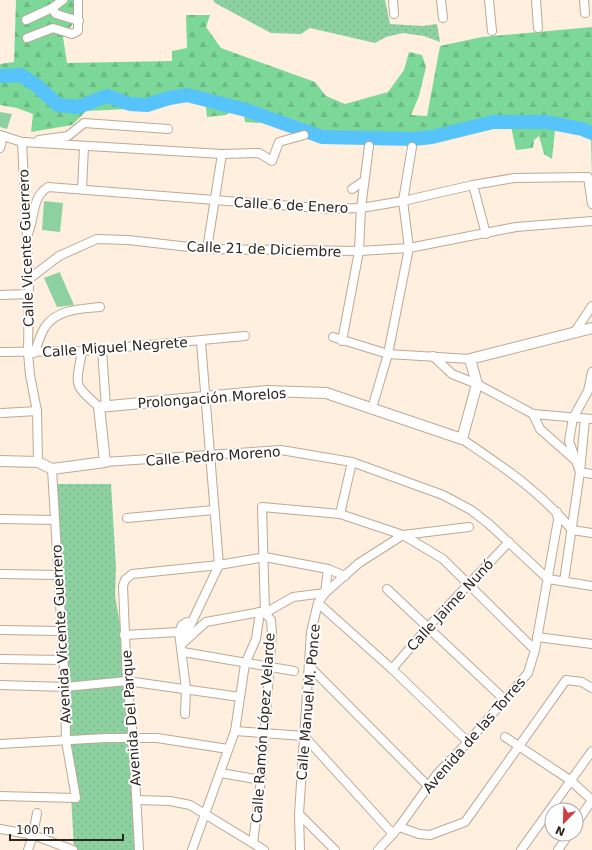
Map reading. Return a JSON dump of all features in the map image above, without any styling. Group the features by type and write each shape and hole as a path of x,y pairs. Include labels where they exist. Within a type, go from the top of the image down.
{"main road":[{"path":"462,439 477,384 470,359 592,328"},
{"name":"Prolongación Morelos","path":"103,407 268,391 326,393 462,439"},
{"path":"0,461 38,462 52,469 105,462 103,407"}],"street":[{"path":"26,20 52,8 63,0"},
{"path":"27,38 53,28 72,34 78,31 78,0"},
{"path":"393,0 394,14"},
{"path":"441,0 443,18"},
{"path":"489,0 492,31"},
{"path":"536,0 538,28"},
{"path":"584,0 585,13"},
{"path":"52,8 56,14 79,21"},
{"path":"22,142 68,136 84,123 168,129"},
{"path":"0,148 1,135 22,142 84,147 222,154 259,153 272,161 279,142 304,136"},
{"name":"Calle Vicente Guerrero","path":"22,142 31,353"},
{"path":"342,341 359,251 361,208 369,146"},
{"path":"82,189 84,147"},
{"path":"372,408 388,354 409,248 403,201 412,147"},
{"path":"207,249 216,200 222,154"},
{"name":"Calle 6 de Enero","path":"27,236 31,227 36,200 42,190 48,187 330,209 361,208 403,201 473,185 514,178 588,177 592,204"},
{"path":"352,189 364,181"},
{"path":"473,185 486,234"},
{"name":"Calle 21 de Diciembre","path":"29,279 59,256 97,239 128,240 207,249 359,251 409,248 516,227 592,221"},
{"path":"0,295 29,294"},
{"path":"574,333 592,306"},
{"path":"38,462 37,411 30,375 31,353 46,326 56,316 73,310 100,307"},
{"name":"Calle Miguel Negrete","path":"0,352 31,353 102,350 201,342 245,336"},
{"path":"333,337 388,354 470,359"},
{"path":"182,648 219,565 201,342"},
{"path":"102,350 103,407"},
{"path":"82,351 77,381 78,388 103,407"},
{"path":"433,356 452,374 477,384 532,414 589,419 564,582"},
{"path":"580,472 568,441 573,418 588,391 592,372"},
{"path":"2,413 37,411"},
{"path":"532,414 540,429 576,460"},
{"name":"Prolongación Morelos","path":"462,439 522,480 557,512 572,530"},
{"name":"Calle Pedro Moreno","path":"105,462 281,450 352,462 443,495 471,510 509,542 548,579"},
{"path":"340,514 352,462"},
{"name":"Avenida Vicente Guerrero","path":"0,796 76,798 66,741 65,687 60,631 52,469"},
{"path":"580,472 592,474"},
{"path":"192,850 235,731 245,664 256,639 263,613 265,557 262,507 340,514 404,535 443,559 535,650"},
{"path":"127,518 214,510"},
{"name":"Avenida de las Torres","path":"378,850 399,827 428,786 528,672 535,650 548,579 558,520 557,512"},
{"path":"0,519 55,520"},
{"path":"182,648 206,622 263,613 294,597 325,593 359,563 404,535 469,526"},
{"path":"572,530 592,533"},
{"name":"Calle Jaime Nunó","path":"392,669 428,626 509,542"},
{"path":"219,565 265,557 328,569 345,576"},
{"name":"Avenida Del Parque","path":"139,850 133,738 124,635 124,580 132,574 219,565"},
{"name":"Calle Manuel M. Ponce","path":"300,850 299,814 310,667 311,632 318,603 325,593 328,569"},
{"path":"0,574 58,575"},
{"path":"548,579 592,586"},
{"path":"387,589 505,700"},
{"path":"318,603 392,669 468,742"},
{"name":"Calle Ramón López Velarde","path":"253,843 261,780 263,734 272,633 271,620 263,613"},
{"path":"182,648 186,622 182,625 179,632 186,689 185,714"},
{"path":"0,630 60,631"},
{"path":"124,635 179,632"},
{"path":"537,637 592,644"},
{"path":"182,648 245,664 294,671"},
{"path":"0,658 63,660"},
{"path":"310,667 428,786"},
{"path":"399,827 419,834 430,835 465,822 566,680 582,682 592,688"},
{"path":"0,685 65,687 127,681 240,697"},
{"path":"235,731 304,736 393,834"},
{"path":"505,737 570,780 592,800 584,812"},
{"path":"0,744 157,738 228,750"},
{"path":"520,850 592,751"},
{"path":"221,773 261,780"},
{"path":"137,800 170,801 190,805 206,813 264,850"},
{"path":"28,850 33,836 37,813"},
{"path":"299,814 335,850"},
{"path":"0,829 33,836 73,849"},
{"path":"386,842 388,850"}],"green space":[{"path":"16,0 74,0 72,25 63,37 67,63 172,61 172,51 187,48 186,15 210,15 206,27 221,48 315,82 326,96 345,104 388,92 404,70 409,52 422,55 426,67 419,96 411,115 427,116 440,46 482,37 592,27 592,176 591,138 581,133 555,130 552,159 544,154 539,136 534,140 533,148 516,150 509,117 473,123 427,137 376,134 331,134 289,118 258,123 245,122 244,114 234,110 226,115 207,117 205,98 187,98 148,108 86,111 72,125 31,132 33,114 17,108 0,105 0,64 14,62"},
{"path":"213,0 385,0 390,24 423,26 437,24 440,42 424,36 403,33 386,37 375,43 310,28 301,34 271,33 215,3"},
{"path":"0,112 12,114 7,129 0,127"},
{"path":"44,201 63,203 60,232 42,230"},
{"path":"60,272 74,305 57,307 44,278"},
{"path":"54,484 111,484 116,567 115,595 120,625 125,683 136,850 74,850"}],"waterway":[{"path":"0,76 21,75 36,85 58,105 78,107 107,96 130,104 147,105 169,98 187,95 246,110 322,137 414,139 432,137 493,122 546,122 582,129 592,133"}]}
